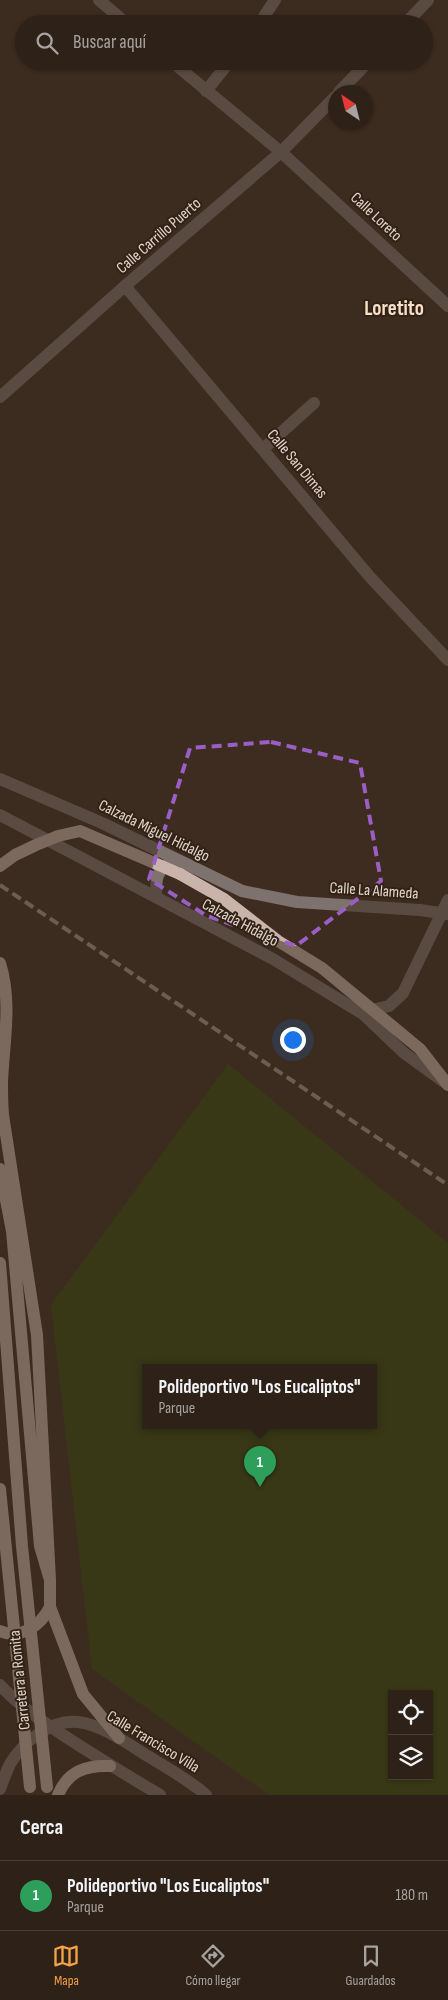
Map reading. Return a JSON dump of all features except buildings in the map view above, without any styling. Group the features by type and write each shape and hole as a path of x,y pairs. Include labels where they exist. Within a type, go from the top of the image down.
{"main road":[{"path":"0,866 15,855 36,845 58,836 80,831 180,874 224,899 278,942 322,968 420,1049 448,1085"},
{"path":"0,962 4,976 8,1014 2,1081 2,1116 37,1335 50,1606 83,1694 119,1738"},
{"path":"0,1169 12,1231 40,1546 50,1580"},
{"name":"Carretera a Romita","path":"0,1263 22,1546 48,1791"},
{"name":"Carretera a Romita","path":"0,1489 31,1791"},
{"path":"0,1631 7,1634 21,1632 37,1626 44,1618 50,1606"},
{"path":"58,1795 70,1776 94,1765 110,1766"}],"street":[{"path":"99,0 116,15"},
{"path":"265,15 275,0"},
{"path":"414,15 428,0"},
{"name":"Calle Loreto","path":"182,70 281,152 448,306"},
{"path":"206,91 223,70"},
{"path":"346,85 360,70"},
{"name":"Calle Carrillo Puerto","path":"0,396 281,152 328,104"},
{"name":"Calle San Dimas","path":"126,286 370,577 448,660"},
{"path":"263,449 314,403"},
{"name":"Calzada Miguel Hidalgo","path":"0,779 102,823 242,891 297,902"},
{"name":"Calzada Hidalgo","path":"0,815 273,959 363,1014 404,1053 448,1085"},
{"path":"156,898 156,877 165,865 178,860"},
{"path":"371,1010 389,1006 403,993 445,913 448,900"},
{"name":"Calle La Alameda","path":"297,902 445,913"},
{"path":"0,1685 11,1697 52,1727 110,1766 160,1795"},
{"name":"Calle Francisco Villa","path":"0,1789 9,1766 21,1749 36,1736 52,1727 67,1722 78,1722 91,1725 119,1738 193,1784 206,1795"}],"highlighted area":[{"path":"271,742 360,763 381,881 296,946 207,916 149,879 190,748"}],"green space":[{"path":"228,1064 448,1243 448,1795 269,1795 92,1669 51,1305"}],"railway":[{"path":"0,885 448,1185"}],"place":[{"name":"Polideportivo \"Los Eucaliptos\"","path":"260,1487"}],"district":[{"name":"Loretito","path":"394,308"}]}
